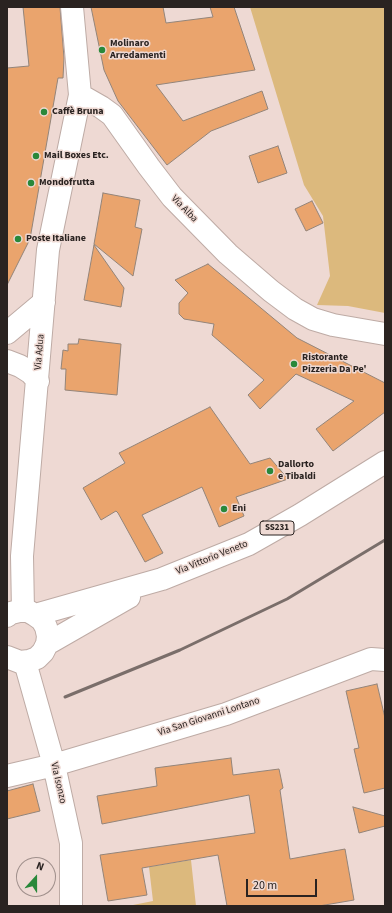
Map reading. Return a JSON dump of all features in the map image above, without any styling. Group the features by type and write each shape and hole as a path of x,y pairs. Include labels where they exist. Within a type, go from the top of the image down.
{"street":[{"path":"72,7 80,95"},
{"name":"Via Adua","path":"22,614 22,556 48,250 80,95"},
{"name":"Via Alba","path":"80,95 102,107 112,115 131,144 172,197 228,254 271,291 295,309 313,319 333,325 385,334"},
{"path":"7,333 44,302"},
{"path":"7,361 20,366 38,381"},
{"name":"Via Vittorio Veneto","path":"47,644 162,579 249,544 300,515 385,462"},
{"name":"Via Vittorio Veneto","path":"22,614 162,579"},
{"path":"22,614 42,620 46,627 48,636 47,644"},
{"name":"SS231","path":"13,660 37,658 43,652 47,644"},
{"name":"Via San Giovanni Lontano","path":"7,776 54,765 226,714 371,659 385,660"},
{"name":"Via Isonzo","path":"13,660 54,765 71,843 71,906"}],"shaded area":[{"path":"250,7 385,7 385,313 348,306 317,305 330,276 323,216 304,185"},
{"path":"191,860 196,906 128,906 153,901 149,867"}],"building":[{"path":"23,7 60,7 64,58 63,78 58,78 30,239 7,285 7,68 29,66"},
{"path":"91,7 163,7 166,23 213,17 210,7 234,7 255,70 156,85 183,121 262,91 268,109 211,131 167,165 118,101 104,70"},
{"path":"278,146 287,173 258,183 249,156"},
{"path":"103,193 140,200 135,227 142,229 133,276 94,244"},
{"path":"312,201 323,223 306,231 295,209"},
{"path":"94,245 124,288 121,307 84,300"},
{"path":"208,264 297,338 385,383 385,412 333,451 316,429 354,401 296,374 260,409 248,395 264,380 212,335 214,324 184,319 179,314 179,303 188,293 175,280"},
{"path":"79,339 121,344 117,395 65,390 66,369 61,369 63,350 68,351 68,344 78,344"},
{"path":"210,407 250,464 270,458 288,479 236,497 244,516 219,527 202,487 142,515 163,553 145,562 118,513 116,511 101,520 83,488 125,463 119,453"},
{"path":"377,684 385,718 385,788 364,793 354,749 359,748 346,691"},
{"path":"231,758 233,775 279,769 283,788 280,790 290,859 345,849 354,900 319,906 227,906 218,855 142,868 147,895 108,901 100,855 255,833 249,795 102,824 97,796 157,786 155,768"},
{"path":"33,784 40,811 7,819 7,791"},
{"path":"353,807 385,816 385,826 359,833"}],"railway":[{"path":"65,697 180,650 287,599 385,540"}],"place":[{"name":"Molinaro Arredamenti","path":"102,50"},
{"name":"Caffè Bruna","path":"44,112"},
{"name":"Mail Boxes Etc.","path":"36,156"},
{"name":"Mondofrutta","path":"31,183"},
{"name":"Poste Italiane","path":"18,239"},
{"name":"Ristorante Pizzeria Da Pe'","path":"294,364"},
{"name":"Dallorto e Tibaldi","path":"270,471"},
{"name":"Eni","path":"224,509"}]}
